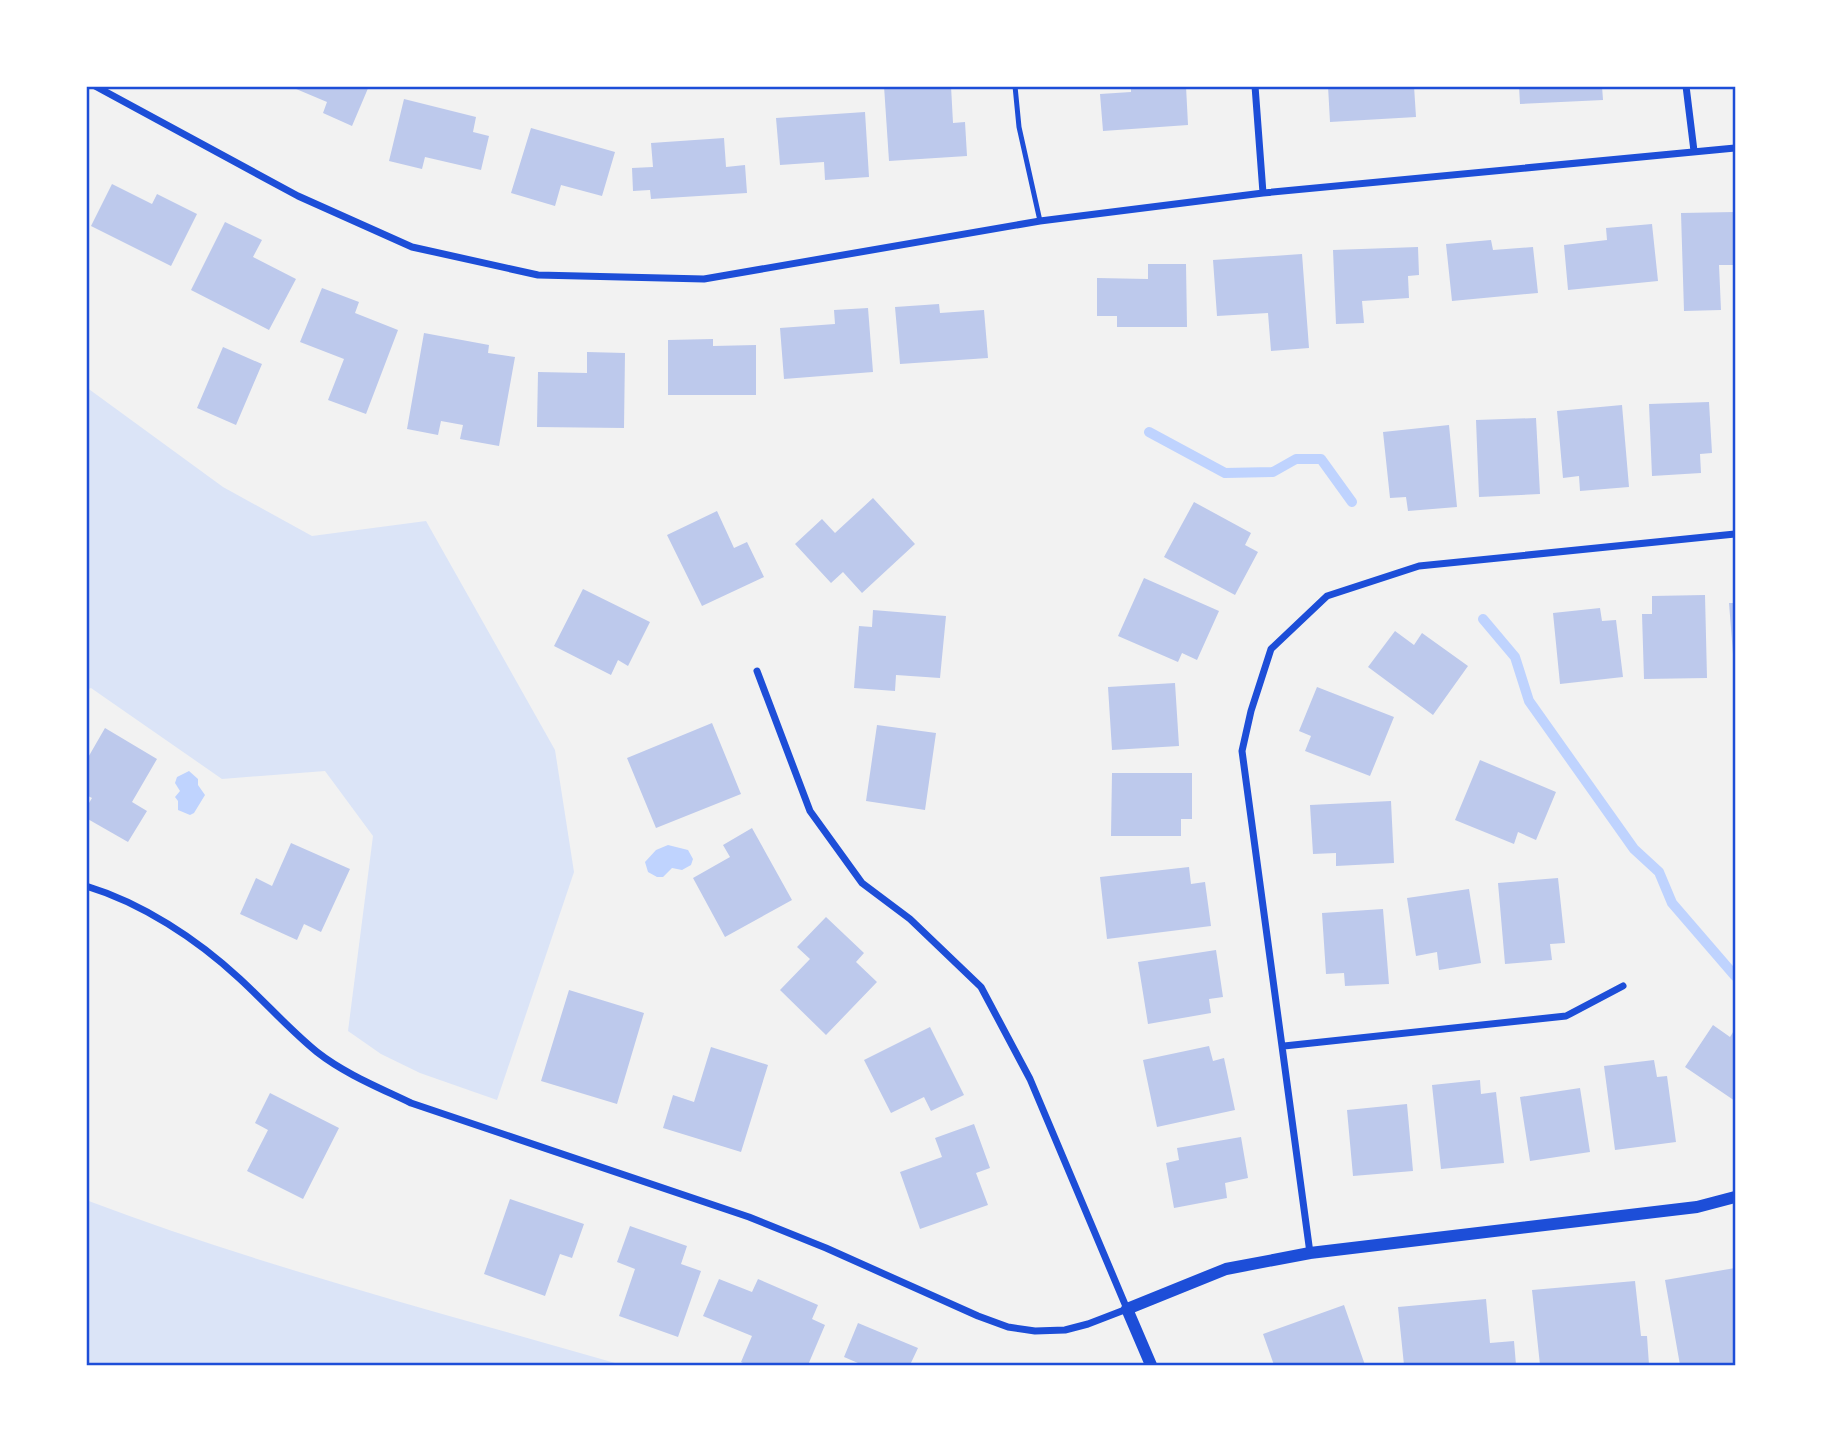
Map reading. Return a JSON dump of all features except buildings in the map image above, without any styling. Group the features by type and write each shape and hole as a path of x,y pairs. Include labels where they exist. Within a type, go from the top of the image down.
{"street":[{"path":"95,86 298,196 412,247 538,275 704,279 1040,221 1263,193 1735,148"},
{"path":"1255,86 1263,193"},
{"path":"1686,86 1693,151"},
{"path":"1310,1253 1242,751 1251,711 1271,649 1327,596 1419,566 1735,534"},
{"path":"757,671 810,811 862,883 910,919 981,987 1030,1079 1151,1365"},
{"path":"86,886 144,911 191,939 239,978 320,1054 360,1079 411,1103 750,1217 1008,1327 1035,1331 1088,1324 1226,1269 1310,1253 1697,1207 1735,1197"},
{"path":"1284,1046 1566,1016 1623,986"}],"lane":[{"path":"1015,86 1019,127 1040,221"}],"shaded area":[{"path":"86,387 223,487 312,536 426,521 555,750 574,872 497,1100 420,1073 381,1054 348,1031 373,836 325,771 222,779 91,688 86,690"},
{"path":"86,1200 285,1268 622,1365 87,1365"}],"water":[{"path":"189,771 198,779 198,785 205,795 190,815 178,810 175,797 180,791 175,783 177,777"},
{"path":"668,845 688,850 693,859 691,865 682,870 672,868 663,877 657,877 648,872 645,862 656,850"}],"waterway":[{"path":"1149,432 1225,473 1273,472 1296,459 1321,459 1352,502"},
{"path":"1483,619 1515,657 1529,701 1634,849 1659,872 1672,903 1735,976"}]}
